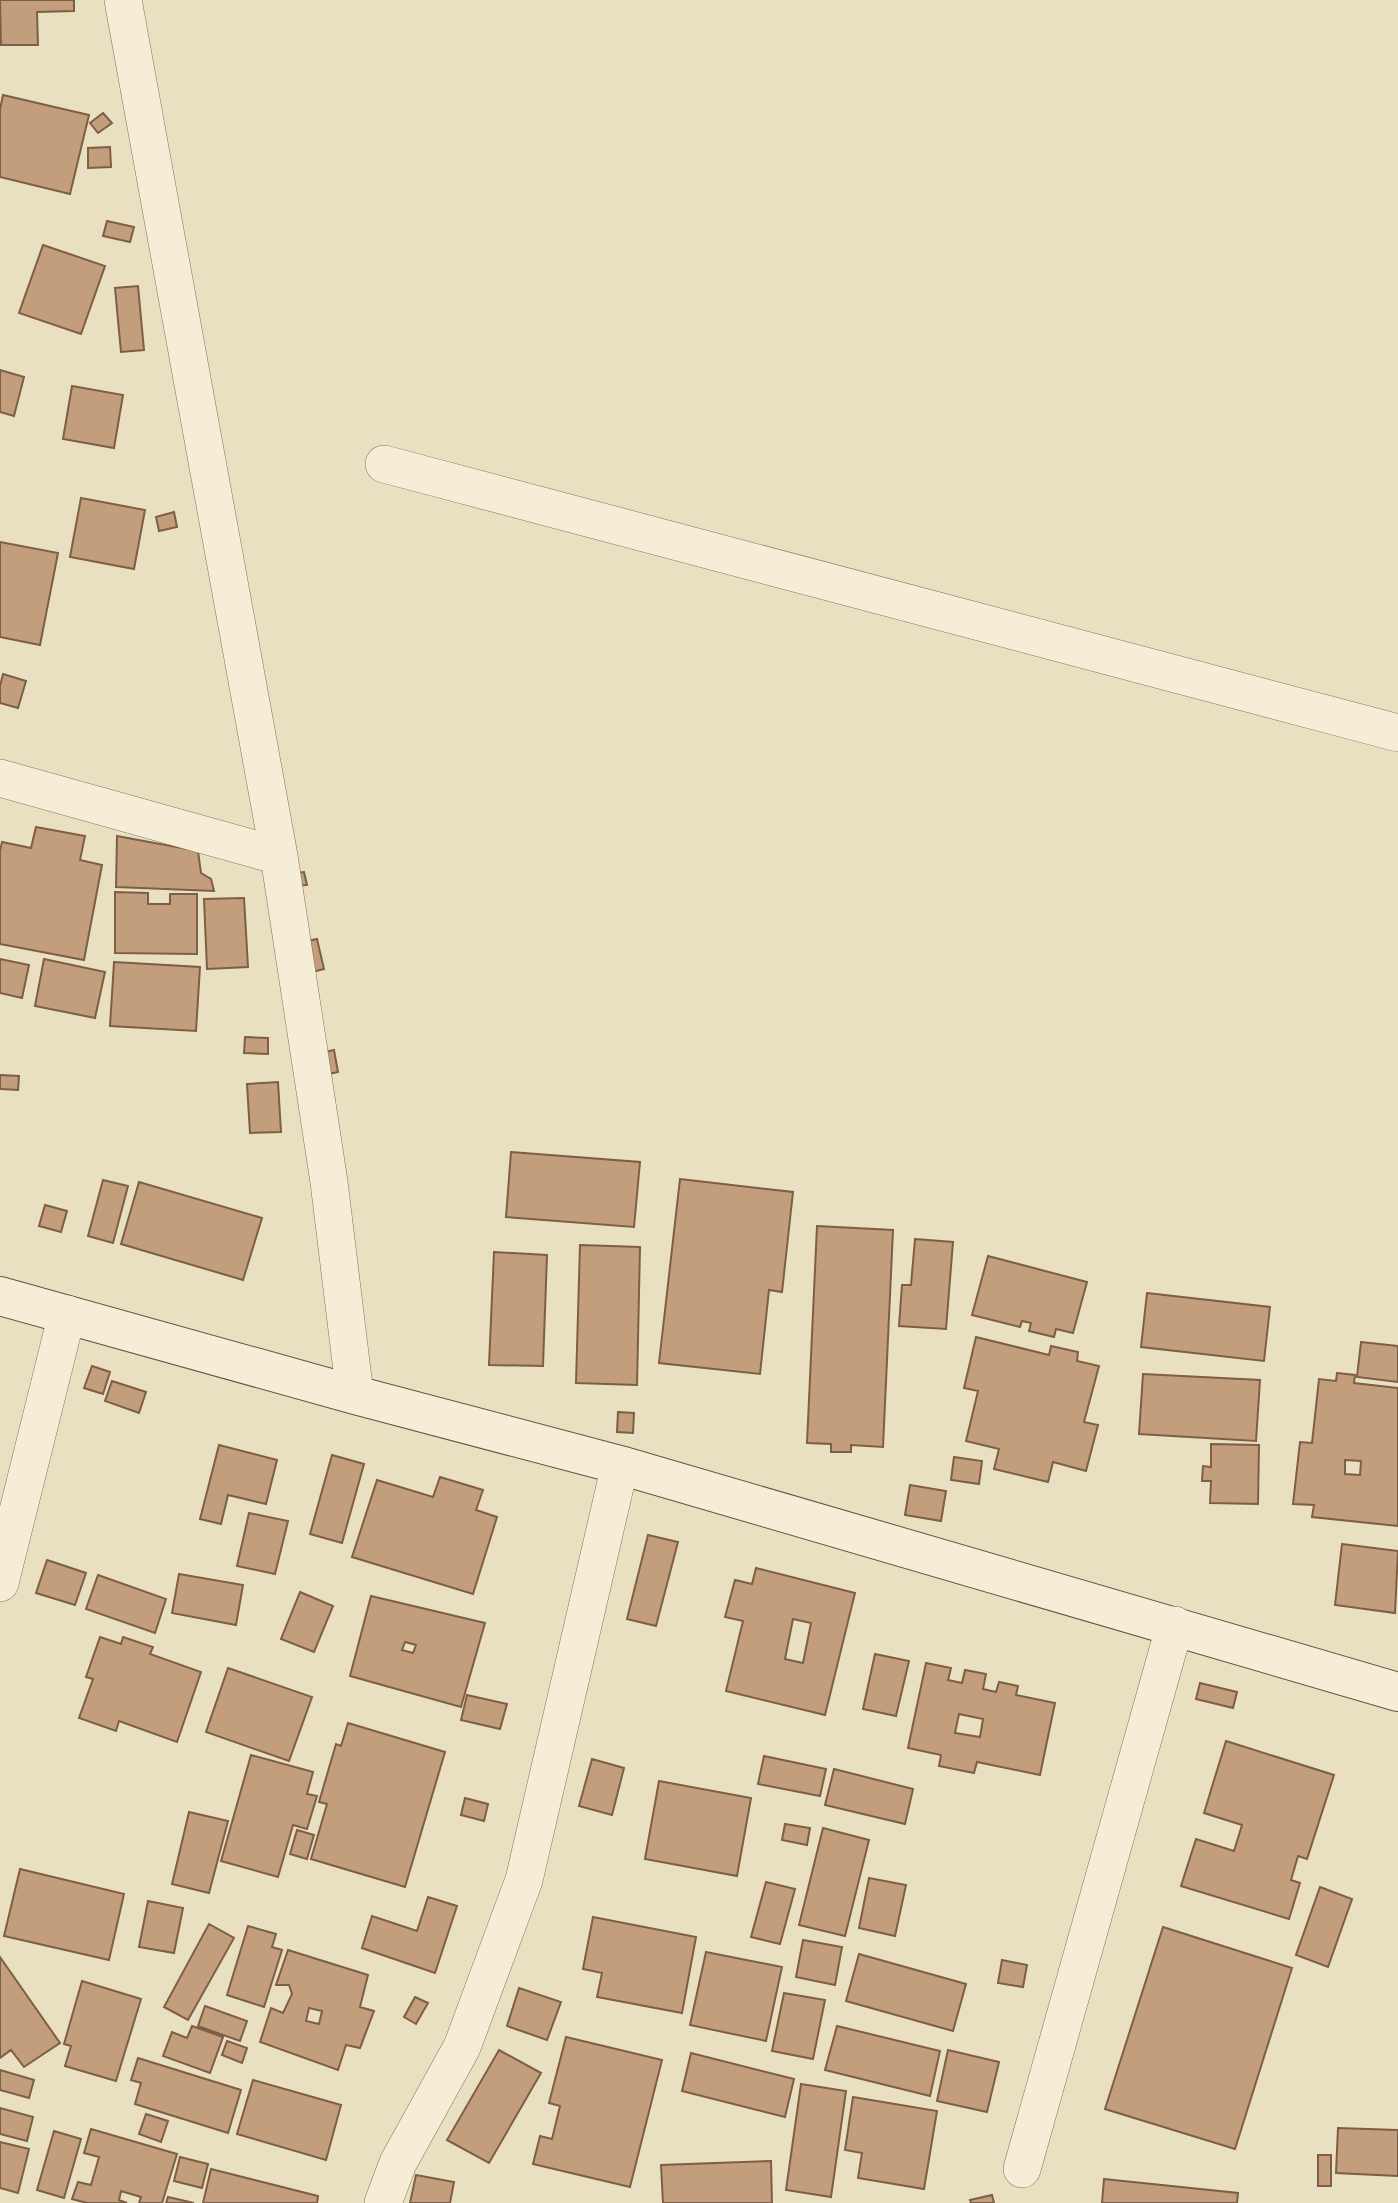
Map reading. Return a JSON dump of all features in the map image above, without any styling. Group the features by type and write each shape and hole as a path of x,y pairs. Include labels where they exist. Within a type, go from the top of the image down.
{"street":[{"path":"123,0 279,856 330,1182 355,1395"},
{"path":"384,464 1398,733"},
{"path":"0,778 279,856"},
{"path":"0,1296 355,1395 620,1465 1398,1692"},
{"path":"0,1583 67,1314"},
{"path":"383,2203 398,2163 462,2047 524,1880 620,1465"},
{"path":"1023,2169 1175,1625"}],"building":[{"path":"0,0 74,0 74,11 37,12 38,45 1,45"},
{"path":"3,95 89,115 70,194 0,177 0,109"},
{"path":"103,113 112,123 98,133 90,123"},
{"path":"110,147 111,167 88,168 88,148"},
{"path":"107,221 134,227 130,242 103,236"},
{"path":"43,245 105,266 81,334 19,313"},
{"path":"138,286 144,350 121,352 115,288"},
{"path":"0,370 24,377 14,416 0,412"},
{"path":"72,386 123,395 114,448 63,439"},
{"path":"81,498 145,510 134,569 70,557"},
{"path":"174,512 177,527 159,531 156,517"},
{"path":"0,542 58,553 40,645 0,637"},
{"path":"3,674 26,681 18,708 0,703"},
{"path":"36,827 85,836 80,860 102,865 84,960 0,944 2,842 31,848"},
{"path":"117,836 198,851 201,873 211,879 214,891 116,887"},
{"path":"304,872 307,885 298,886 295,873"},
{"path":"115,892 148,893 148,904 170,904 170,894 197,894 197,954 115,953"},
{"path":"244,898 248,967 207,969 204,899"},
{"path":"317,939 324,969 304,974 297,943"},
{"path":"0,959 29,965 22,998 0,993"},
{"path":"44,959 105,972 95,1018 35,1006"},
{"path":"114,962 200,967 196,1031 110,1026"},
{"path":"245,1037 268,1038 268,1054 244,1053"},
{"path":"334,1050 338,1072 329,1074 325,1052"},
{"path":"0,1075 19,1076 18,1090 0,1089"},
{"path":"278,1082 281,1132 250,1133 247,1084"},
{"path":"511,1152 640,1162 634,1227 506,1217"},
{"path":"680,1179 793,1192 782,1292 769,1290 760,1374 659,1363"},
{"path":"103,1180 128,1186 113,1243 88,1236"},
{"path":"139,1182 262,1218 243,1280 121,1244"},
{"path":"45,1205 67,1211 61,1232 39,1226"},
{"path":"817,1226 893,1230 883,1447 851,1445 851,1452 831,1452 831,1444 807,1443"},
{"path":"915,1239 953,1242 946,1329 899,1326 902,1285 911,1285"},
{"path":"580,1245 640,1247 637,1385 576,1383"},
{"path":"494,1252 547,1255 543,1366 489,1365"},
{"path":"988,1256 1087,1282 1073,1333 1056,1329 1054,1337 1029,1331 1031,1323 1022,1321 1020,1327 972,1315"},
{"path":"1147,1293 1270,1307 1264,1361 1141,1347"},
{"path":"976,1337 1049,1355 1051,1346 1078,1352 1077,1361 1099,1366 1084,1422 1098,1425 1086,1471 1053,1462 1048,1482 994,1469 999,1449 966,1441 978,1391 964,1388"},
{"path":"1361,1342 1398,1346 1398,1382 1357,1377"},
{"path":"92,1366 110,1372 103,1394 84,1388"},
{"path":"1337,1373 1355,1375 1354,1383 1398,1388 1398,1526 1312,1517 1314,1505 1293,1504 1300,1442 1312,1443 1319,1379 1336,1381","holes":["1345,1460 1361,1461 1360,1475 1345,1474"]},
{"path":"1143,1374 1260,1380 1256,1441 1139,1434"},
{"path":"112,1381 146,1392 139,1413 105,1401"},
{"path":"618,1412 634,1413 633,1433 617,1432"},
{"path":"1211,1444 1259,1445 1258,1504 1210,1503 1211,1481 1202,1481 1203,1466 1211,1467"},
{"path":"219,1445 277,1460 266,1504 228,1495 221,1524 200,1519"},
{"path":"332,1455 364,1464 342,1543 310,1534"},
{"path":"954,1457 982,1461 979,1484 951,1480"},
{"path":"440,1477 483,1490 476,1510 497,1517 473,1594 352,1557 377,1480 433,1497"},
{"path":"910,1485 946,1491 941,1521 905,1515"},
{"path":"249,1513 288,1521 275,1574 237,1566"},
{"path":"648,1535 678,1542 656,1626 627,1619"},
{"path":"1342,1544 1398,1551 1395,1613 1335,1605"},
{"path":"47,1560 86,1573 75,1605 36,1593"},
{"path":"756,1568 855,1593 825,1715 726,1691 743,1621 725,1617 735,1580 752,1584","holes":["793,1619 811,1623 803,1663 785,1659"]},
{"path":"179,1574 243,1585 236,1625 172,1613"},
{"path":"98,1575 166,1599 155,1633 86,1609"},
{"path":"300,1592 333,1606 314,1652 281,1639"},
{"path":"371,1596 485,1623 461,1707 350,1676","holes":["405,1642 416,1645 413,1653 402,1650"]},
{"path":"100,1637 121,1644 123,1637 153,1647 150,1654 201,1672 177,1742 119,1721 116,1731 79,1718 93,1679 86,1677"},
{"path":"875,1654 909,1661 896,1716 863,1709"},
{"path":"926,1663 951,1668 948,1680 962,1683 965,1670 986,1674 983,1689 996,1692 999,1682 1018,1686 1016,1695 1055,1703 1040,1775 977,1762 974,1773 939,1766 941,1755 908,1748","holes":["959,1714 983,1719 980,1737 955,1733"]},
{"path":"228,1668 312,1697 289,1761 206,1732"},
{"path":"1200,1683 1237,1692 1233,1708 1196,1699"},
{"path":"467,1695 507,1704 500,1729 461,1720"},
{"path":"348,1723 445,1752 405,1887 311,1859 327,1804 319,1802 336,1744 341,1746"},
{"path":"1226,1741 1334,1775 1307,1859 1298,1856 1291,1880 1300,1883 1289,1919 1181,1886 1196,1839 1234,1851 1242,1825 1204,1813"},
{"path":"251,1755 313,1772 307,1794 317,1796 307,1829 293,1825 278,1877 221,1861"},
{"path":"764,1756 826,1769 820,1796 758,1784"},
{"path":"592,1759 624,1768 612,1815 579,1806"},
{"path":"834,1769 913,1789 905,1824 825,1805"},
{"path":"659,1781 751,1798 737,1876 645,1859"},
{"path":"465,1798 488,1804 484,1821 461,1815"},
{"path":"189,1812 228,1821 209,1893 172,1884"},
{"path":"785,1824 810,1828 807,1845 782,1840"},
{"path":"823,1828 869,1840 845,1936 799,1925"},
{"path":"297,1830 314,1835 307,1859 290,1854"},
{"path":"20,1869 124,1894 109,1960 4,1936"},
{"path":"869,1878 906,1885 895,1936 859,1928"},
{"path":"766,1882 795,1889 780,1944 751,1937"},
{"path":"1320,1887 1352,1899 1328,1967 1296,1955"},
{"path":"428,1897 457,1906 435,1973 362,1948 372,1916 417,1931"},
{"path":"148,1901 183,1908 174,1953 139,1947"},
{"path":"593,1917 696,1937 682,2013 597,1997 602,1973 583,1969"},
{"path":"209,1924 234,1938 188,2020 164,2007"},
{"path":"248,1926 276,1934 272,1947 282,1950 264,2007 227,1995"},
{"path":"1163,1927 1292,1968 1235,2149 1105,2109"},
{"path":"803,1940 842,1947 835,1985 796,1977"},
{"path":"288,1950 368,1975 360,2007 374,2011 360,2048 346,2045 338,2070 260,2042 271,2008 283,2013 292,1994 289,1985 276,1985","holes":["309,2008 322,2011 319,2024 306,2021"]},
{"path":"706,1952 782,1967 766,2041 690,2025"},
{"path":"859,1954 966,1984 953,2031 846,2001"},
{"path":"0,1957 60,2043 24,2067 11,2050 0,2058"},
{"path":"1002,1960 1027,1965 1023,1987 998,1983"},
{"path":"82,1981 141,1999 116,2081 65,2066 71,2046 64,2044"},
{"path":"519,1988 561,2002 547,2040 507,2026"},
{"path":"784,1993 825,2000 813,2059 772,2051"},
{"path":"415,1997 428,2003 416,2024 404,2017"},
{"path":"205,2006 247,2021 240,2041 198,2026"},
{"path":"192,2026 223,2037 210,2073 163,2056 172,2032 187,2038"},
{"path":"837,2026 940,2051 930,2096 825,2070"},
{"path":"566,2037 662,2060 630,2187 533,2164 540,2136 552,2139 560,2106 549,2103"},
{"path":"227,2041 247,2048 242,2063 222,2055"},
{"path":"499,2050 541,2073 489,2163 447,2140"},
{"path":"948,2050 999,2062 987,2112 937,2101"},
{"path":"691,2053 794,2079 785,2117 682,2091"},
{"path":"138,2058 241,2090 228,2133 135,2104 141,2083 131,2080"},
{"path":"0,2070 34,2080 29,2098 0,2090"},
{"path":"253,2080 341,2105 326,2160 237,2134"},
{"path":"801,2084 846,2091 831,2197 786,2190"},
{"path":"853,2097 937,2111 924,2189 858,2178 862,2153 845,2150"},
{"path":"0,2108 33,2117 27,2141 0,2134"},
{"path":"146,2114 168,2121 161,2142 139,2134"},
{"path":"1338,2128 1398,2130 1398,2176 1336,2173"},
{"path":"91,2129 177,2154 162,2203 139,2203 141,2197 121,2191 119,2200 127,2203 87,2203 72,2199 78,2182 91,2185 99,2157 84,2153"},
{"path":"54,2131 81,2139 64,2198 37,2190"},
{"path":"0,2142 29,2149 18,2193 0,2188"},
{"path":"1318,2155 1331,2155 1331,2186 1318,2186"},
{"path":"180,2157 208,2164 202,2188 174,2181"},
{"path":"771,2161 772,2203 663,2203 661,2165"},
{"path":"211,2169 318,2196 317,2203 203,2203"},
{"path":"416,2175 454,2182 450,2203 410,2203"},
{"path":"1104,2179 1238,2193 1237,2203 1102,2203"},
{"path":"992,2195 994,2203 971,2203 970,2200"},
{"path":"168,2197 194,2203 166,2203"}]}
